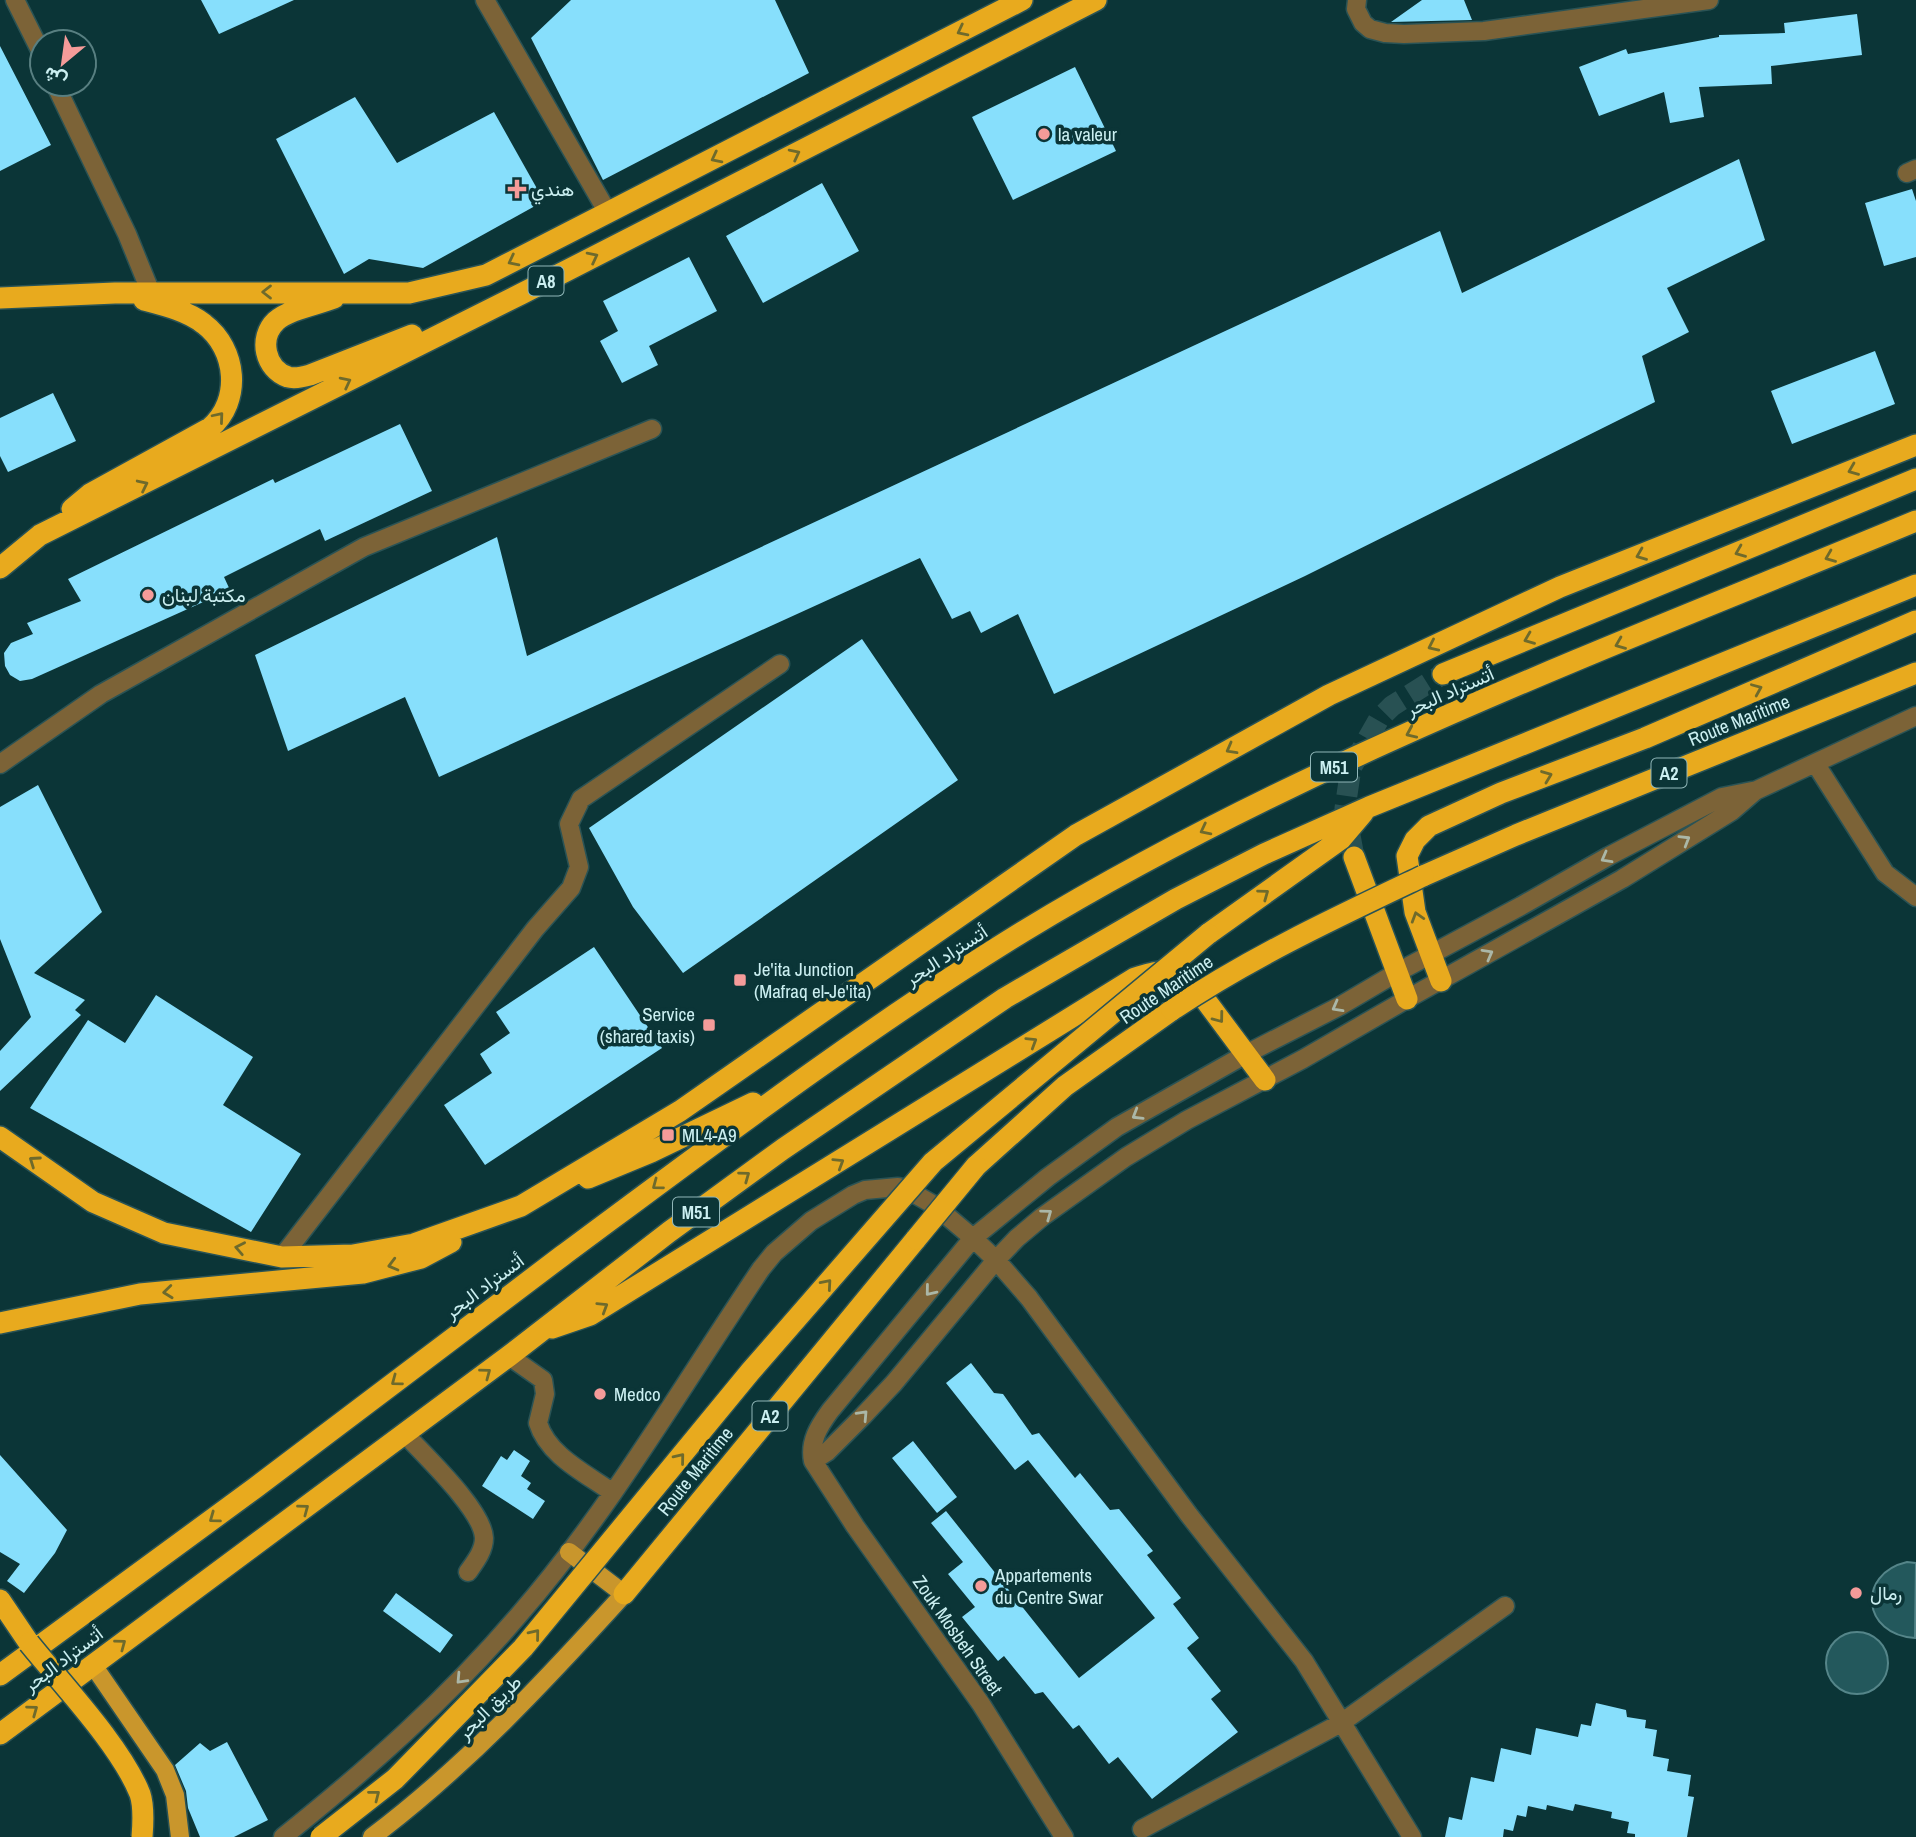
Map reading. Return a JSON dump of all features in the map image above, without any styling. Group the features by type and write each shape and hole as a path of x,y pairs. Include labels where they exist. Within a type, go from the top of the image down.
{"highway":[{"name":"A8","path":"2,295 409,293 486,275 1022,0"},
{"name":"A8","path":"0,568 40,535 521,294 1096,0"},
{"path":"40,535 90,494 210,428 219,420 231,396 233,379 223,348 204,323 162,305 115,293"},
{"path":"349,293 276,321 265,346 266,354 276,369 295,378 310,375 491,303 521,294"},
{"path":"0,1323 140,1294 363,1273 421,1258 521,1206 680,1111 1076,835 1329,695 1560,587 1916,445"},
{"path":"1443,674 1916,479"},
{"name":"أتستراد البحر","path":"0,1675 790,1086 912,1003 1024,932 1143,863 1328,770 1508,690 1916,521"},
{"name":"أتستراد البحر","path":"0,1734 509,1356 669,1232 783,1149 1004,998 1176,898 1265,854 1369,807 1916,585"},
{"path":"1441,981 1415,912 1407,856 1415,840 1429,826 1501,793 1645,738 1916,621"},
{"name":"Route Maritime","path":"624,1594 976,1166 1065,1086 1218,979 1316,926 1516,835 1916,673"},
{"path":"321,1837 395,1779 523,1648 750,1372 933,1162 1208,934 1340,839 1369,807"},
{"path":"1354,857 1406,999"},
{"path":"540,1331 590,1315 1135,978 1158,971 1177,972 1192,982 1265,1080"},
{"path":"0,1137 93,1202 164,1233 282,1257 353,1255 414,1244 521,1206 651,1152 790,1086"},
{"path":"0,1600 9,1622 125,1766 141,1796 142,1837"}],"main road":[{"path":"569,1552 624,1594"},
{"name":"طريق البحر","path":"372,1837 462,1763 545,1681 624,1594"},
{"path":"93,1665 166,1769 175,1795 180,1837"}],"street":[{"path":"15,0 29,28"},
{"path":"485,0 608,213"},
{"path":"1357,0 1356,9 1363,23 1370,29 1404,34 1484,32 1709,0"},
{"path":"62,98 127,234 152,293"},
{"path":"0,764 101,694 364,547 652,429"},
{"path":"282,1257 535,929 571,888 579,867 569,824 581,799 780,664"},
{"path":"1757,790 1732,811 1644,865 1265,1080 1187,1120 1126,1157 1017,1238 894,1383 819,1459 813,1461 811,1450 815,1435 830,1411 973,1238 1048,1177 1117,1127 1246,1054 1340,1006 1609,856 1722,797 1757,790 1916,716"},
{"path":"1815,763 1885,873 1916,897"},
{"path":"283,1837 380,1757 433,1708 520,1615 613,1493 774,1253 811,1221 853,1195 865,1190 898,1187 926,1200 973,1238 1029,1298 1189,1515 1304,1661 1412,1837"},
{"path":"509,1356 543,1380 545,1394 538,1423 550,1444 562,1458 613,1493"},
{"path":"405,1434 458,1492 477,1518 484,1537 481,1553 468,1572"},
{"name":"Zouk Mosbeh Street","path":"813,1461 855,1526 974,1694 1064,1837"},
{"path":"1142,1829 1341,1723 1504,1606"}],"water":[{"path":"1907,1562 1916,1563 1915,1638 1897,1634 1884,1627 1876,1616 1872,1603 1873,1591 1879,1579 1891,1569"},
{"path":"1851,1632 1863,1632 1879,1641 1886,1651 1886,1675 1879,1685 1863,1694 1851,1694 1840,1689 1831,1680 1826,1669 1826,1657 1831,1646 1840,1637"}],"building":[{"path":"201,0 294,0 219,34"},
{"path":"571,0 775,0 809,73 603,180 531,38"},
{"path":"1422,0 1464,0 1472,20 1391,22"},
{"path":"1857,14 1862,55 1771,66 1772,84 1699,87 1704,117 1670,123 1664,92 1599,116 1579,67 1626,49 1628,54 1719,35 1785,33 1784,23"},
{"path":"0,46 51,145 0,171"},
{"name":"la valeur","path":"1075,67 1116,151 1013,200 972,117"},
{"path":"355,97 397,163 494,112 544,201 423,268 369,259 344,274 276,139"},
{"path":"1739,159 1765,240 1667,288 1689,332 1642,356 1655,402 1305,576 1054,694 1018,614 981,633 970,611 952,619 920,558 439,777 405,697 288,751 255,655 497,537 527,656 1440,231 1462,293"},
{"path":"822,183 859,251 763,303 726,236"},
{"path":"1912,189 1916,201 1916,257 1884,266 1865,203"},
{"path":"689,257 717,311 649,346 658,365 622,383 600,341 618,331 603,301"},
{"path":"1875,351 1895,404 1792,444 1771,391"},
{"path":"53,393 76,441 8,472 0,456 0,418"},
{"path":"400,424 432,491 325,541 320,529 224,577 230,590 32,679 20,681 10,675 5,666 4,653 11,643 33,634 27,623 81,601 68,579 273,479 275,483"},
{"path":"862,639 958,780 683,973 633,907 589,828"},
{"path":"38,785 102,912 34,973 85,1000 75,1010 81,1015 0,1091 0,1051 31,1017 0,939 0,807"},
{"path":"594,947 662,1048 485,1165 444,1105 492,1073 480,1054 510,1033 496,1012"},
{"path":"156,995 253,1057 223,1105 301,1154 251,1232 30,1108 88,1020 125,1043"},
{"name":"Appartements du Centre Swar","path":"971,1363 994,1393 1003,1394 1032,1435 1039,1433 1075,1478 1080,1473 1110,1510 1119,1509 1153,1551 1147,1555 1181,1598 1173,1604 1199,1638 1187,1648 1221,1691 1211,1699 1238,1732 1152,1799 1118,1757 1109,1764 1079,1725 1073,1729 1043,1692 1035,1694 1004,1656 998,1661 962,1617 975,1607 948,1574 963,1562 931,1523 946,1511 1079,1678 1155,1618 1028,1460 1015,1470 946,1383"},
{"path":"913,1441 957,1497 937,1513 892,1458"},
{"path":"514,1450 530,1461 521,1476 531,1483 527,1489 545,1501 533,1519 482,1486 501,1456 507,1460"},
{"path":"0,1455 67,1530 55,1553 24,1593 7,1581 20,1564 0,1552"},
{"path":"396,1593 453,1635 440,1653 383,1611"},
{"path":"1596,1703 1626,1710 1627,1717 1646,1720 1645,1728 1657,1730 1653,1756 1669,1759 1667,1771 1691,1775 1688,1796 1694,1797 1687,1837 1635,1837 1635,1834 1627,1833 1629,1822 1611,1818 1612,1812 1575,1804 1573,1811 1547,1805 1546,1810 1528,1806 1526,1817 1517,1815 1513,1831 1504,1829 1503,1837 1445,1837 1449,1817 1462,1820 1471,1777 1494,1782 1501,1748 1531,1755 1536,1728 1578,1737 1581,1724 1591,1726"},
{"path":"227,1742 268,1820 234,1837 200,1837 175,1765 200,1743 210,1751"}],"tunnel":[{"path":"1354,857 1345,808 1351,768 1379,719 1392,706 1443,674"}],"place":[{"name":"la valeur","path":"1044,134"},
{"name":"هندي","path":"517,189"},
{"name":"مكتبة لبنان","path":"148,595"},
{"name":"Je'ita Junction (Mafraq el-Je'ita)","path":"740,980"},
{"name":"Service (shared taxis)","path":"709,1025"},
{"name":"ML4-A9","path":"668,1135"},
{"name":"Medco","path":"600,1394"},
{"name":"Appartements du Centre Swar","path":"981,1586"},
{"name":"رمال","path":"1856,1593"}]}
